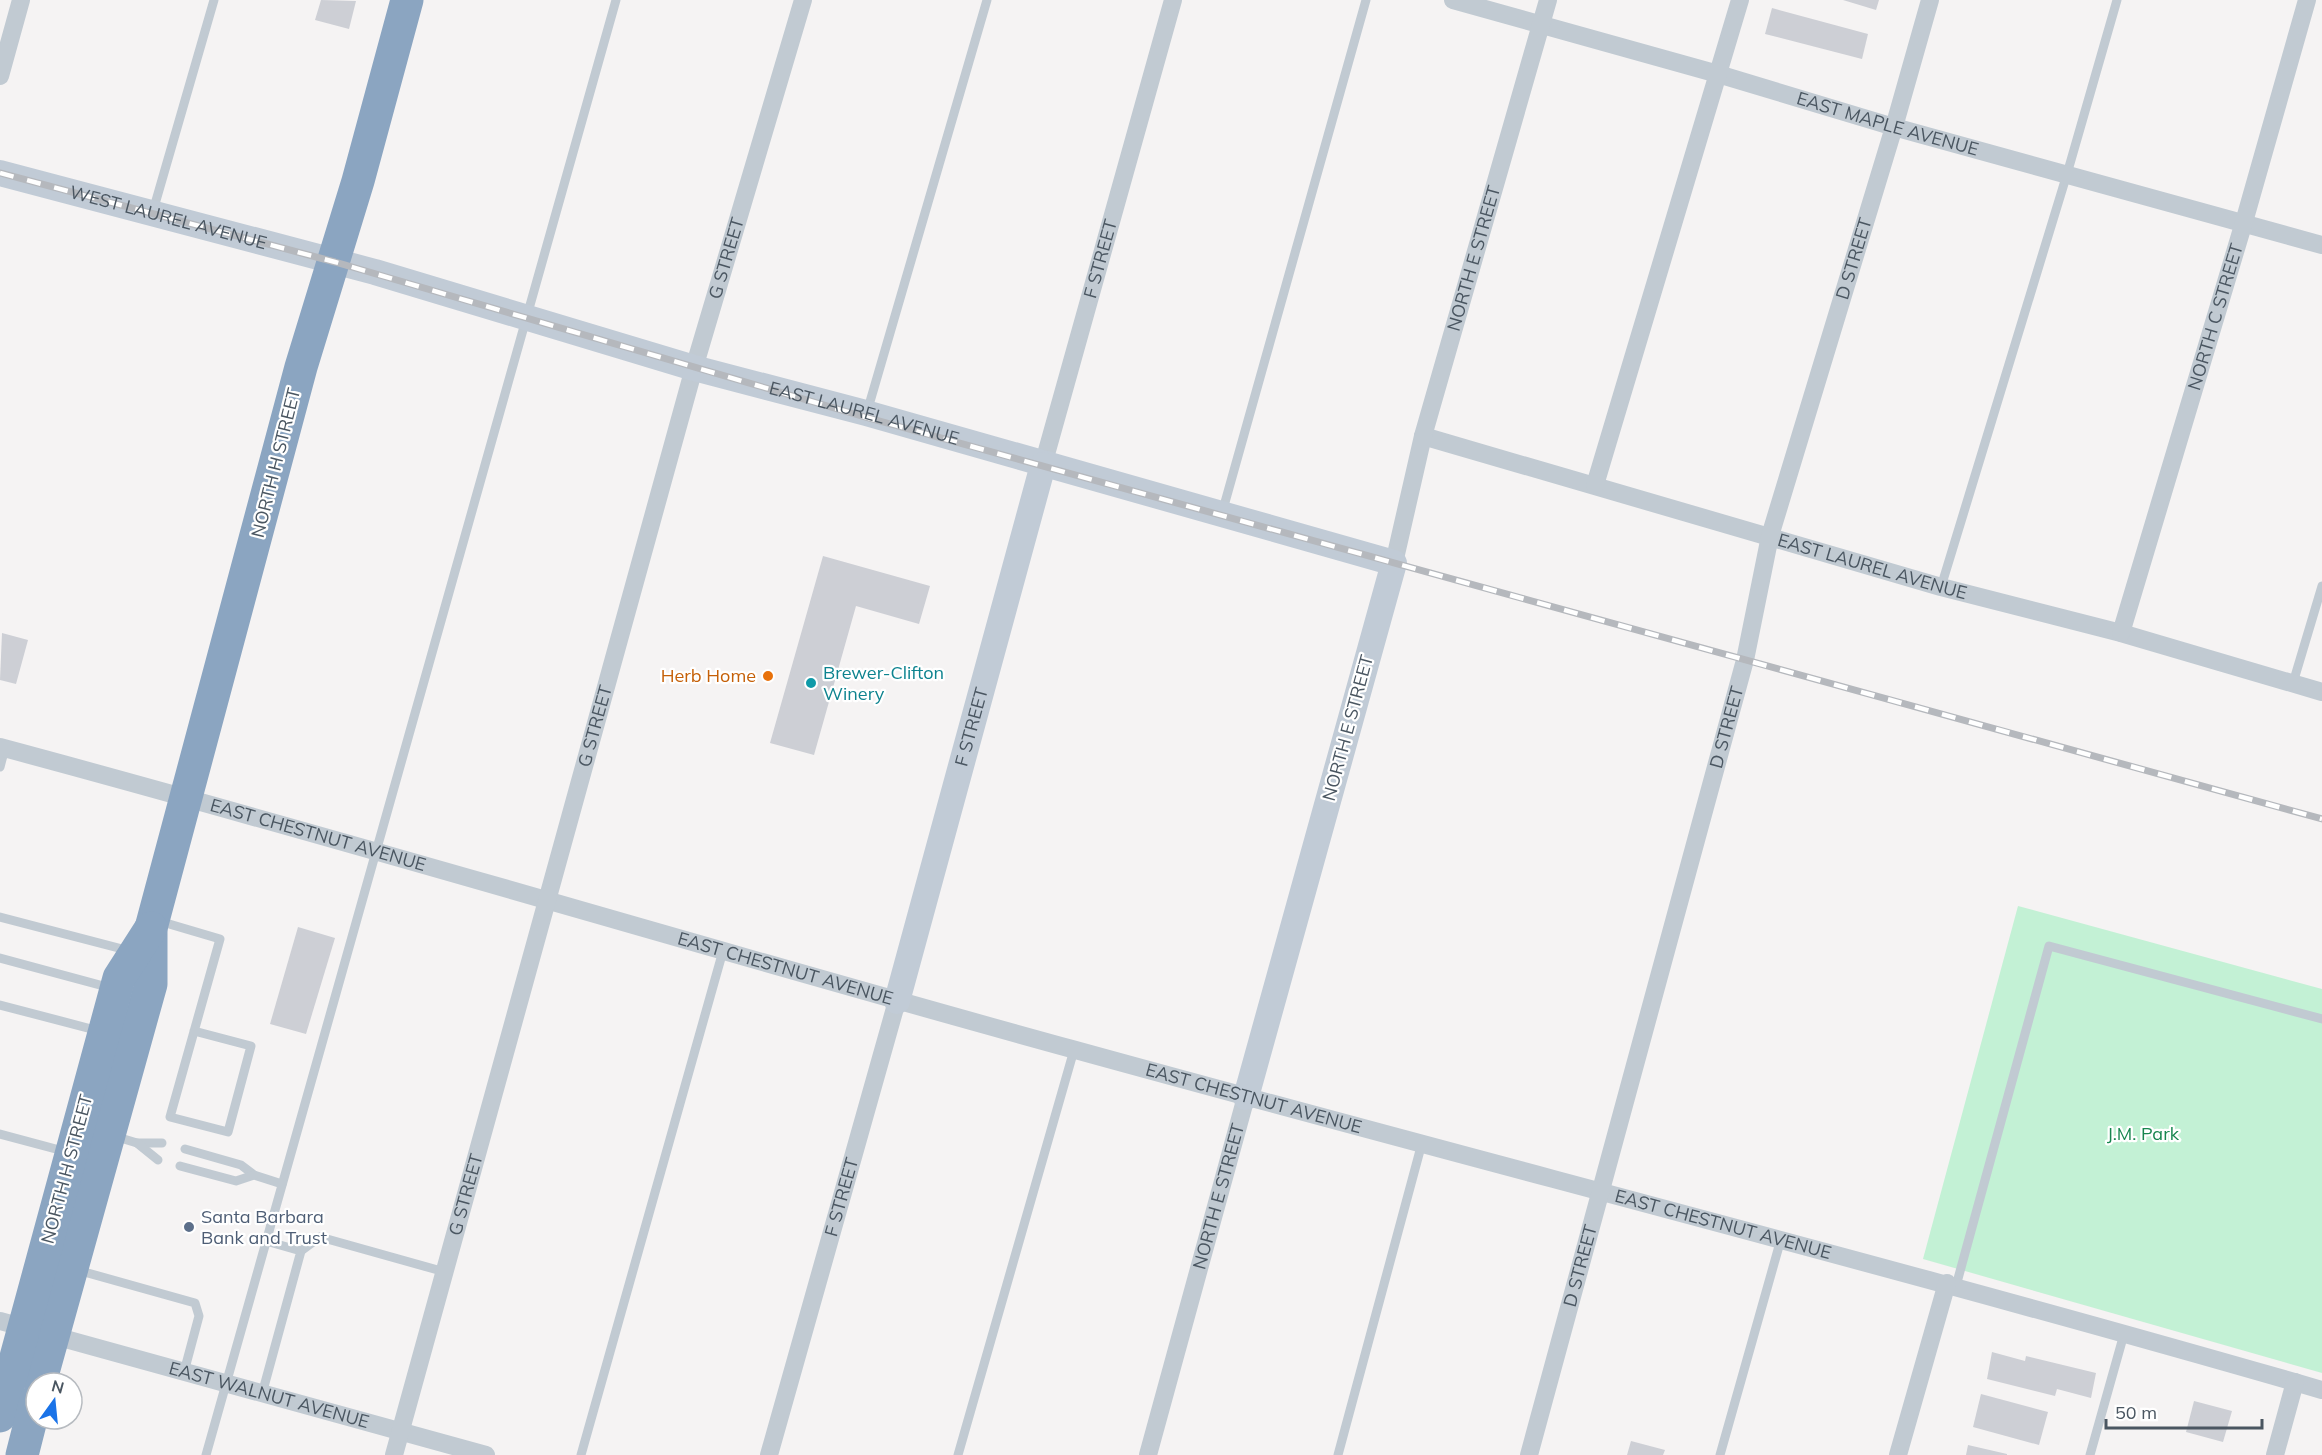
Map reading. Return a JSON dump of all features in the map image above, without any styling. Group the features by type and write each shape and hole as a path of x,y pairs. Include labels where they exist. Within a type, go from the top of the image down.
{"highway":[{"name":"NORTH H STREET","path":"0,1416 26,1328 119,978 147,933 187,796 301,367 335,262 407,0"},
{"name":"NORTH H STREET","path":"26,1328 72,1268 123,1139 151,984 147,933"},
{"name":"NORTH H STREET","path":"26,1328 37,1371"},
{"path":"22,1455 28,1431"}],"street":[{"path":"0,76 21,0"},
{"name":"G STREET","path":"394,1455 694,368 803,0"},
{"name":"F STREET","path":"769,1455 897,1001 1173,0"},
{"name":"EAST MAPLE AVENUE","path":"1453,0 1718,74 1894,127 2322,245"},
{"name":"NORTH E STREET","path":"1148,1455 1394,563 1423,436 1548,0"},
{"path":"1595,485 1740,0"},
{"name":"D STREET","path":"1529,1455 1745,660 1770,536 1894,127 1930,0"},
{"name":"NORTH C STREET","path":"2121,633 2244,222 2307,0"},
{"name":"WEST LAUREL AVENUE","path":"0,173 335,262"},
{"name":"EAST LAUREL AVENUE","path":"335,262 529,316 694,368 1394,563"},
{"name":"EAST LAUREL AVENUE","path":"1423,436 1941,587 2121,633 2322,692"},
{"name":"EAST CHESTNUT AVENUE","path":"3,747 187,796 897,1001 1246,1097 1951,1284 2322,1390"},
{"path":"1899,1455 1951,1284"},
{"name":"EAST WALNUT AVENUE","path":"26,1328 486,1455"},
{"path":"2275,1455 2295,1382"}],"lane":[{"path":"152,213 214,0"},
{"path":"206,1455 529,316 616,0"},
{"path":"866,415 987,0"},
{"path":"1222,515 1366,0"},
{"path":"1941,587 2067,174 2117,0"},
{"path":"2293,683 2322,586"},
{"path":"0,767 3,747"},
{"path":"0,917 220,939 194,1031 170,1117 228,1132 250,1046 194,1031"},
{"path":"1951,1284 2049,946 2322,1019"},
{"path":"581,1455 723,951"},
{"path":"0,958 116,989"},
{"path":"0,1005 105,1032"},
{"path":"958,1455 1074,1050"},
{"path":"0,1134 71,1154"},
{"path":"123,1139 162,1143"},
{"path":"123,1139 158,1160"},
{"path":"1338,1455 1422,1143"},
{"path":"185,1149 241,1165 254,1175 282,1184"},
{"path":"180,1166 236,1181 254,1175"},
{"path":"262,1394 301,1251 320,1237 445,1272"},
{"path":"1720,1455 1781,1239"},
{"path":"266,1241 301,1251"},
{"path":"72,1268 195,1303 200,1316 184,1372"},
{"path":"2090,1455 2124,1334"}],"green space":[{"name":"J.M. Park","path":"2018,906 2322,989 2322,1373 1923,1259"}],"building":[{"path":"321,0 356,1 349,29 315,20"},
{"path":"1843,0 1879,0 1876,10"},
{"path":"1772,8 1868,34 1862,59 1765,34"},
{"name":"Brewer-Clifton Winery","path":"823,556 930,586 919,624 856,606 814,755 770,743"},
{"path":"2,633 28,640 16,684 0,680"},
{"path":"298,927 335,938 306,1034 270,1024"},
{"path":"1992,1352 2025,1361 2026,1356 2096,1373 2091,1398 2057,1389 2055,1396 1987,1379"},
{"path":"1981,1394 2048,1412 2039,1445 1973,1427"},
{"path":"2194,1401 2232,1411 2223,1442 2186,1432"},
{"path":"1631,1441 1665,1450 1663,1455 1627,1455"},
{"path":"1968,1445 2007,1454 2007,1455 1966,1455"}],"railway":[{"path":"0,173 335,262 865,417 2322,819"}],"place":[{"name":"Herb Home","path":"768,676"},
{"name":"Brewer-Clifton Winery","path":"811,683"},
{"name":"Santa Barbara Bank and Trust","path":"189,1227"}]}
